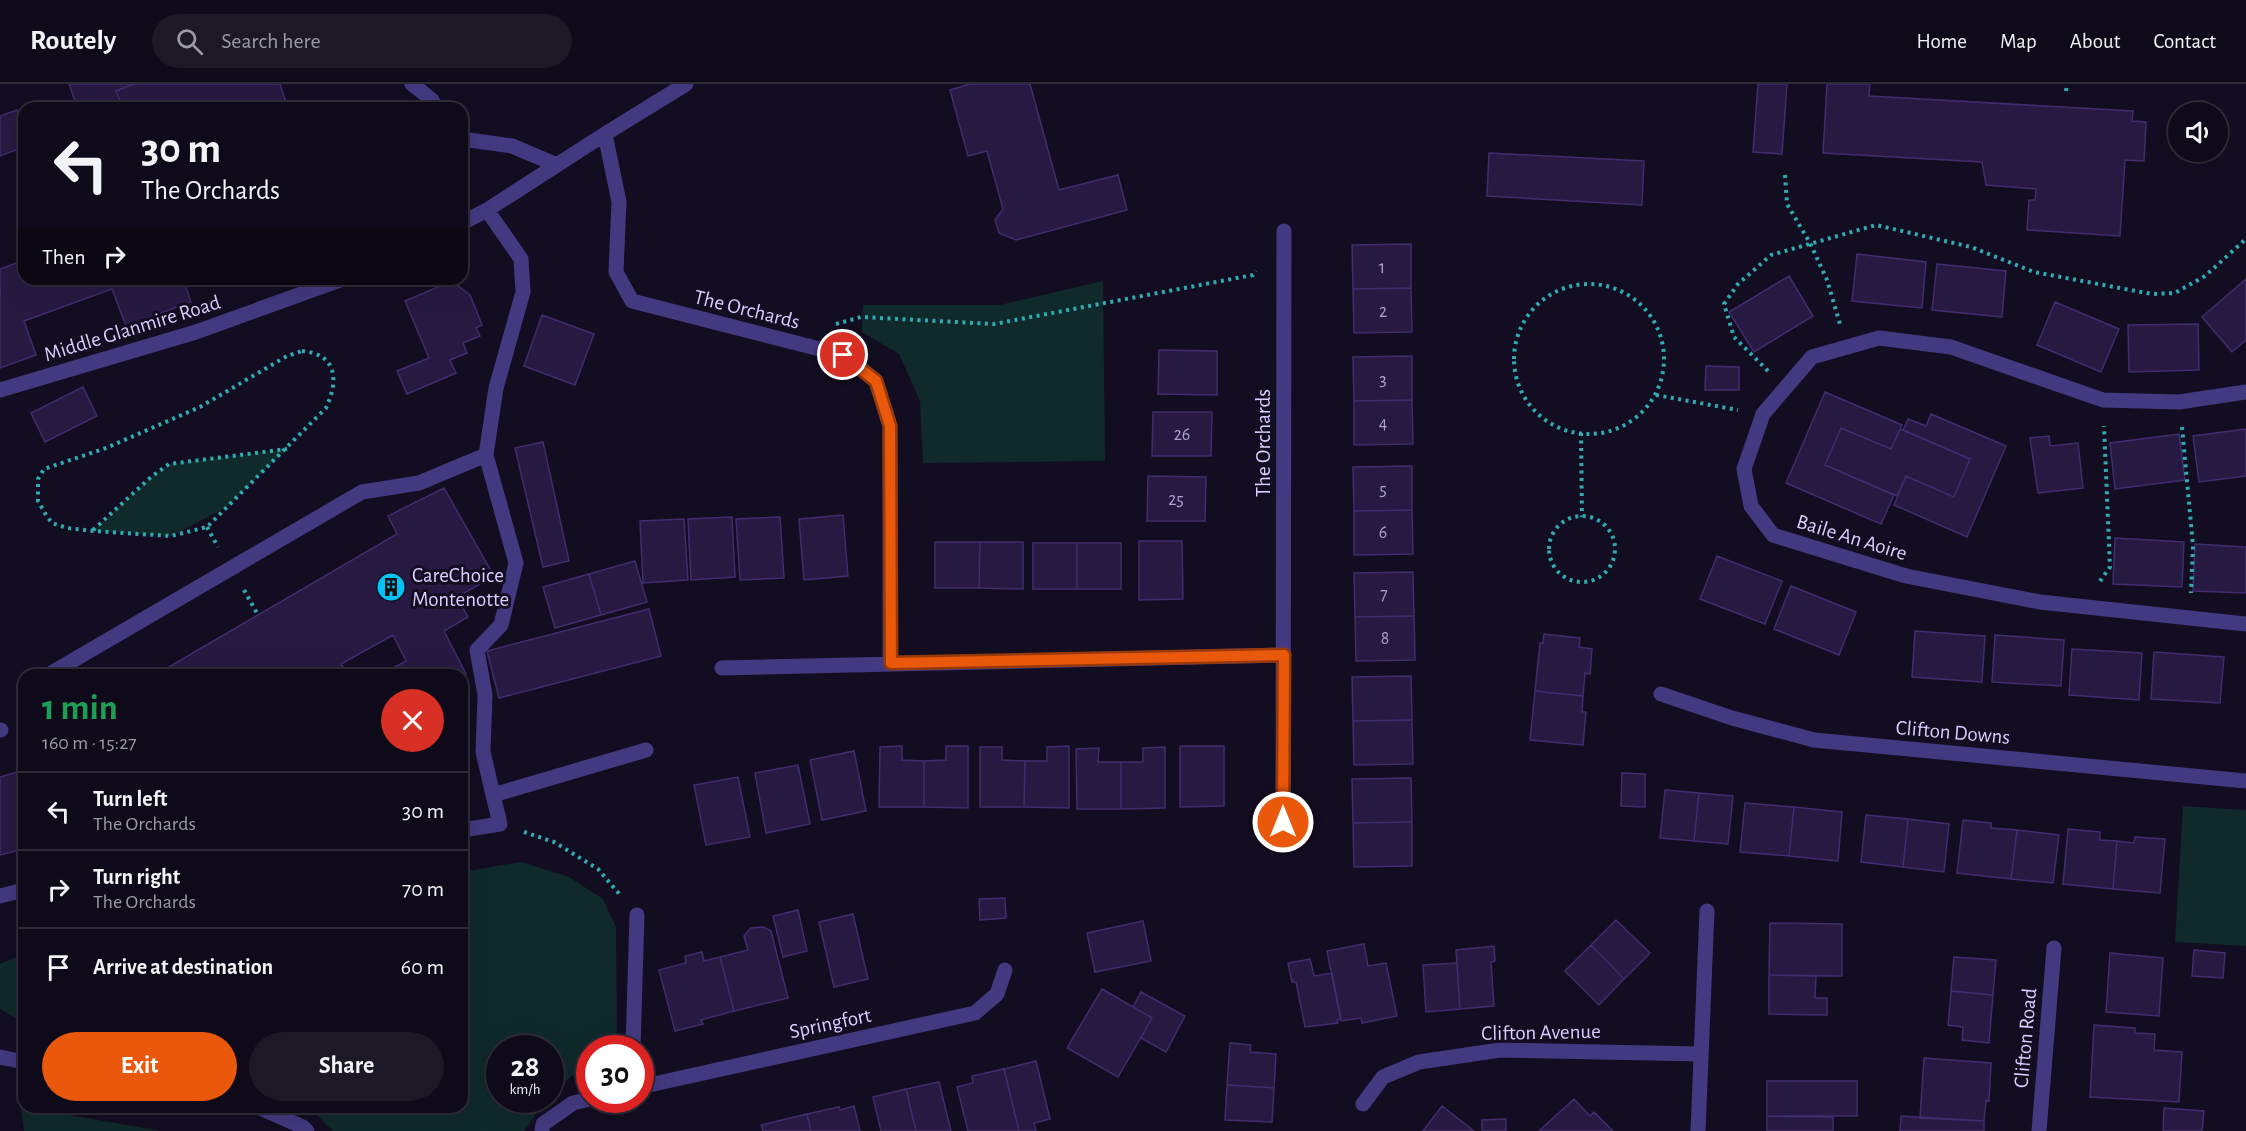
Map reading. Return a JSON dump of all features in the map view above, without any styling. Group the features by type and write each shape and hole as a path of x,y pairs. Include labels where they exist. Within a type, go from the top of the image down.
{"street":[{"path":"411,84 433,102"},
{"path":"468,220 686,84"},
{"name":"The Orchards","path":"605,134 620,202 616,272 632,301 843,355 876,381 890,426 891,663"},
{"path":"468,141 512,146 557,165"},
{"path":"468,829 501,824 483,752 485,695 477,650 501,625 516,563 486,455 496,388 523,292 520,259 487,210"},
{"name":"The Orchards","path":"1283,822 1284,231"},
{"name":"Middle Glanmire Road","path":"0,390 196,332 326,285"},
{"name":"Baile An Aoire","path":"2246,392 2179,402 2103,400 1951,347 1879,338 1812,357 1763,414 1744,469 1750,506 1773,535 1906,576 2040,602 2246,624"},
{"path":"58,669 362,492 419,483 486,455"},
{"path":"722,668 1284,655"},
{"name":"Clifton Downs","path":"1662,694 1732,718 1814,740 2246,781"},
{"path":"493,795 646,750"},
{"path":"0,896 18,892"},
{"path":"1698,1131 1707,911"},
{"path":"633,1035 637,915"},
{"name":"Clifton Road","path":"2039,1131 2054,948"},
{"name":"Springfort","path":"654,1084 975,1013 997,994 1005,970"},
{"name":"Clifton Avenue","path":"1363,1104 1383,1077 1419,1062 1500,1050 1701,1054"},
{"path":"0,1057 18,1061"},
{"path":"542,1131 543,1124 576,1102"},
{"path":"272,1113 307,1131"}],"path":[{"path":"2067,84 2067,91"},
{"path":"1785,175 1787,204 1810,243 1827,280 1847,347"},
{"path":"1786,388 1734,336 1724,304 1738,284 1771,255 1876,225 1971,247 2034,272 2152,294 2175,293 2195,282 2246,240"},
{"path":"799,344 834,325 861,318 994,324 1253,274 1284,231"},
{"path":"1577,284 1601,284 1624,291 1643,306 1657,325 1665,348 1664,372 1656,395 1643,413 1625,425 1604,433 1581,433 1558,427 1538,414 1523,395 1515,373 1514,348 1521,326 1535,306 1555,291 1577,284"},
{"path":"302,351 314,352 323,356 330,366 334,379 333,392 326,408 207,527 171,536 93,531 67,528 52,523 38,501 38,479 44,469 106,448 200,407 287,356 302,351"},
{"path":"1656,395 1763,414"},
{"path":"2084,607 2110,567 2103,400"},
{"path":"2179,402 2193,546 2190,618"},
{"path":"1581,433 1582,517"},
{"path":"93,531 151,477 169,464 287,449"},
{"path":"1582,517 1593,518 1610,531 1615,552 1606,572 1598,578 1577,582 1558,572 1552,562 1550,552 1555,531 1562,523 1572,518 1582,517"},
{"path":"501,824 554,842 598,869 637,915"}],"green space":[{"path":"1103,281 1105,461 923,463 920,401 899,354 862,332 863,305 1000,305"},
{"path":"287,449 227,507 171,536 93,531 151,477 169,464"},
{"path":"2183,806 2246,810 2246,946 2175,942"},
{"path":"521,862 569,877 603,899 616,927 617,1035 576,1035 576,1074 564,1083 564,1035 486,1035 486,1113 537,1113 524,1131 333,1131 315,1113 468,1113 468,871"},
{"path":"18,956 18,1020 0,1009 0,964"},
{"path":"22,1113 58,1113 161,1131 24,1131"}],"building":[{"path":"69,84 131,84 116,91 121,102 72,102 75,101"},
{"path":"134,84 280,84 286,102 121,102 116,91"},
{"path":"970,84 1030,84 1059,190 1118,175 1127,210 1016,240 999,233 995,220 1003,209 987,151 968,156 950,90"},
{"path":"1758,84 1787,84 1782,154 1753,152"},
{"path":"1827,84 1870,84 1869,96 2133,111 2132,121 2146,122 2144,161 2125,160 2120,236 2027,230 2029,200 2035,200 2036,189 1986,185 1982,162 1823,153"},
{"path":"17,110 18,113 18,149 0,156 0,116"},
{"path":"1489,153 1644,161 1642,205 1487,196"},
{"path":"1411,244 1411,288 1353,289 1352,245"},
{"path":"1857,254 1926,262 1922,308 1852,301"},
{"path":"18,262 18,285 185,285 191,302 126,326 112,289 24,321 36,355 0,368 0,269"},
{"path":"1937,264 2006,271 2002,317 1932,310"},
{"path":"1789,276 1813,316 1754,352 1729,312"},
{"path":"2246,279 2246,340 2232,352 2202,317"},
{"path":"443,285 457,285 470,295 482,325 476,328 480,336 463,343 467,353 450,360 456,373 407,394 397,371 429,358 405,301"},
{"path":"1411,288 1412,332 1354,333 1353,289"},
{"path":"2055,302 2119,329 2101,372 2037,345"},
{"path":"542,315 594,334 575,385 524,366"},
{"path":"2198,324 2199,370 2129,372 2128,325"},
{"path":"1159,350 1217,351 1217,395 1158,394"},
{"path":"1412,356 1412,400 1354,401 1353,357"},
{"path":"1706,366 1739,367 1739,390 1705,390"},
{"path":"83,387 97,416 45,442 31,413"},
{"path":"1825,392 1902,425 1891,449 1841,428 1825,465 1894,495 1881,524 1786,483"},
{"path":"1412,400 1413,444 1354,445 1354,401"},
{"path":"1153,412 1212,412 1211,456 1152,456"},
{"path":"1931,414 2006,446 1967,537 1894,505 1906,476 1954,497 1970,459 1903,430 1908,419 1926,426"},
{"path":"1841,428 1891,449 1900,429 1970,459 1954,497 1906,476 1897,496 1825,465"},
{"path":"2246,429 2246,476 2199,482 2193,436"},
{"path":"2179,434 2185,480 2115,489 2110,443"},
{"path":"2049,436 2050,446 2078,443 2083,488 2038,493 2030,438"},
{"path":"543,442 569,561 543,567 515,448"},
{"path":"1412,466 1412,510 1354,511 1353,467"},
{"path":"1148,476 1206,477 1205,521 1147,521"},
{"name":"CareChoice Montenotte","path":"444,488 494,576 457,597 468,617 444,631 463,669 391,669 406,661 393,635 341,664 344,669 165,669 397,534 388,516"},
{"path":"1412,510 1413,554 1354,555 1354,511"},
{"path":"843,515 848,576 804,580 799,519"},
{"path":"732,517 735,577 691,580 688,519"},
{"path":"780,517 784,578 740,580 736,519"},
{"path":"684,519 688,580 643,583 640,521"},
{"path":"2115,538 2184,542 2182,587 2113,584"},
{"path":"1139,541 1182,541 1183,599 1139,600"},
{"path":"935,542 980,542 979,588 935,588"},
{"path":"980,542 1023,542 1023,589 979,588"},
{"path":"1033,543 1077,543 1077,589 1033,589"},
{"path":"1077,543 1121,543 1121,589 1077,589"},
{"path":"2195,544 2246,547 2246,593 2193,591"},
{"path":"1717,556 1782,581 1765,624 1700,599"},
{"path":"635,561 647,602 601,615 589,574"},
{"path":"1413,572 1414,616 1355,617 1354,573"},
{"path":"589,574 601,615 555,628 543,587"},
{"path":"1791,586 1856,612 1839,655 1774,629"},
{"path":"649,609 661,656 499,698 487,651"},
{"path":"1414,616 1415,660 1356,661 1355,617"},
{"path":"1915,631 1985,636 1982,682 1912,677"},
{"path":"1544,634 1580,638 1579,647 1592,649 1590,674 1585,673 1583,696 1535,691 1540,643 1543,643"},
{"path":"1995,635 2064,640 2061,686 1992,682"},
{"path":"2072,649 2142,653 2139,700 2069,695"},
{"path":"2154,652 2224,657 2220,703 2151,699"},
{"path":"1411,676 1412,720 1353,721 1352,677"},
{"path":"1535,691 1583,696 1582,712 1586,712 1583,745 1530,740"},
{"path":"1412,720 1413,764 1354,765 1353,721"},
{"path":"902,746 902,760 924,761 924,807 879,807 880,747"},
{"path":"946,746 968,746 968,808 924,807 924,761 946,760"},
{"path":"1069,746 1069,808 1024,807 1025,761 1047,761 1047,747"},
{"path":"1180,746 1224,746 1224,806 1180,807"},
{"path":"980,747 1002,747 1002,760 1025,761 1024,807 980,807"},
{"path":"1165,747 1165,808 1121,809 1121,762 1143,762 1143,748"},
{"path":"1099,748 1098,762 1121,762 1121,809 1077,809 1076,749"},
{"path":"854,751 866,811 822,820 810,760"},
{"path":"798,765 810,824 766,833 755,773"},
{"path":"18,772 18,850 0,855 0,777"},
{"path":"1622,773 1645,774 1645,807 1621,806"},
{"path":"738,777 750,837 706,845 694,785"},
{"path":"1411,778 1412,822 1353,823 1352,779"},
{"path":"1665,790 1699,793 1694,841 1660,838"},
{"path":"1699,793 1733,796 1728,844 1694,841"},
{"path":"1745,803 1794,807 1789,856 1740,852"},
{"path":"1794,807 1842,812 1838,861 1789,856"},
{"path":"1866,815 1908,819 1903,867 1861,862"},
{"path":"1908,819 1949,824 1944,872 1903,867"},
{"path":"1963,820 1991,823 1991,828 2017,830 2011,879 1957,873"},
{"path":"1412,822 1412,866 1354,867 1353,823"},
{"path":"2068,829 2100,832 2100,840 2117,841 2113,889 2063,884"},
{"path":"2017,830 2059,835 2053,883 2011,879"},
{"path":"2135,837 2165,839 2160,893 2113,889 2117,841 2134,843"},
{"path":"1005,898 1006,918 980,920 979,899"},
{"path":"798,910 807,951 783,957 773,916"},
{"path":"853,914 868,979 834,987 819,922"},
{"path":"1616,920 1650,953 1624,979 1591,945"},
{"path":"1143,921 1151,961 1095,972 1087,933"},
{"path":"1770,923 1842,924 1842,976 1769,975"},
{"path":"763,927 771,931 788,998 734,1011 720,957 748,950 744,936 751,928"},
{"path":"1364,944 1368,966 1386,963 1397,1016 1362,1023 1361,1018 1341,1021 1327,951"},
{"path":"1591,945 1624,979 1599,1005 1565,971"},
{"path":"1494,946 1495,961 1491,962 1494,1006 1460,1009 1456,950"},
{"path":"2194,950 2225,953 2223,978 2192,976"},
{"path":"702,952 704,961 720,957 734,1011 701,1020 703,1024 675,1031 659,970 686,963 685,956"},
{"path":"2110,953 2163,958 2159,1016 2106,1012"},
{"path":"1954,957 1996,960 1993,995 1951,991"},
{"path":"1310,959 1314,976 1332,973 1341,1019 1337,1020 1338,1023 1305,1027 1296,982 1292,982 1288,963"},
{"path":"1457,963 1460,1009 1426,1012 1423,965"},
{"path":"1769,975 1816,976 1815,998 1827,998 1827,1015 1769,1014"},
{"path":"1102,989 1152,1018 1118,1077 1067,1048"},
{"path":"1951,991 1993,995 1989,1043 1962,1040 1963,1027 1948,1025"},
{"path":"1141,992 1185,1016 1166,1052 1141,1038 1152,1018 1133,1007"},
{"path":"2094,1025 2135,1028 2135,1033 2155,1034 2154,1050 2182,1052 2179,1102 2090,1097"},
{"path":"1230,1043 1251,1045 1250,1052 1276,1054 1274,1088 1227,1085"},
{"path":"1924,1058 1991,1063 1989,1101 1986,1100 1984,1121 1920,1118"},
{"path":"1036,1061 1050,1119 1034,1123 1036,1131 1019,1131 1004,1069"},
{"path":"1004,1069 1019,1131 968,1131 957,1087 973,1083 972,1076"},
{"path":"1767,1081 1857,1081 1857,1116 1767,1116"},
{"path":"939,1082 951,1131 916,1131 906,1089"},
{"path":"1227,1085 1274,1088 1272,1122 1225,1120"},
{"path":"906,1089 916,1131 881,1131 873,1097"},
{"path":"1574,1099 1590,1116 1594,1112 1613,1131 1539,1131"},
{"path":"854,1106 860,1131 811,1131 807,1114"},
{"path":"1442,1106 1474,1131 1423,1131"},
{"path":"2164,1108 2204,1111 2202,1131 2163,1131"},
{"path":"807,1114 811,1131 763,1131 761,1125"},
{"path":"1767,1116 1833,1117 1833,1131 1767,1131"},
{"path":"1901,1116 1984,1121 1984,1131 1900,1131"},
{"path":"1506,1119 1506,1131 1482,1131 1482,1120"}],"place":[{"name":"CareChoice Montenotte","path":"391,587"}],"route":[{"path":"843,355 876,381 890,426 891,663 1284,655 1283,822"}]}
